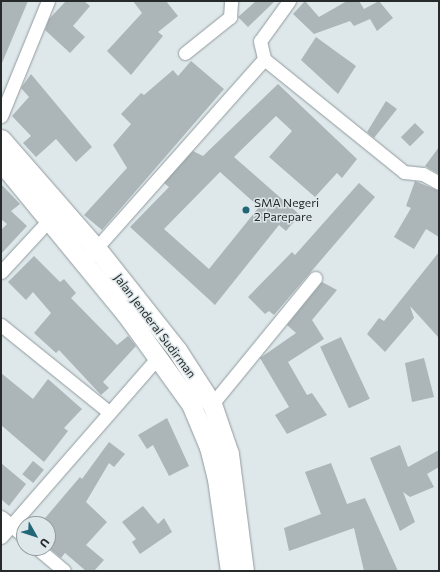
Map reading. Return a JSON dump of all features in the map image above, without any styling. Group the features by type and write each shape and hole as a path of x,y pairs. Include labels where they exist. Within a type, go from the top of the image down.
{"main road":[{"name":"Jalan Jenderal Sudirman","path":"1,138 90,255 191,404 209,447 230,571"},
{"name":"Jalan Jenderal Sudirman","path":"1,162 49,220 90,255 177,350 212,404 229,454 244,571"}],"street":[{"path":"1,116 48,1"},
{"path":"186,53 230,17 231,1"},
{"path":"289,1 260,41 264,59 404,172 423,174 439,183"},
{"path":"90,255 264,59"},
{"path":"1,272 49,220"},
{"path":"212,404 315,278"},
{"path":"1,325 109,412"},
{"path":"1,537 6,521 109,412 158,357"},
{"path":"6,521 16,529"},
{"path":"46,556 64,571"}],"building":[{"path":"1,1 28,1 2,63 1,63"},
{"path":"66,1 84,1 90,6 73,26 85,37 70,53 45,30 49,19"},
{"path":"133,1 166,1 178,16 158,32 163,36 131,75 107,51 142,13"},
{"path":"256,1 275,1 248,27 238,17"},
{"path":"305,1 319,17 347,1 359,1 364,9 379,1 393,18 377,31 370,19 354,26 350,21 314,34 293,14"},
{"path":"316,37 356,66 338,94 301,60"},
{"path":"191,61 224,89 102,230 84,215 127,168 113,145 131,124 121,114 141,93 144,95 173,70 178,76"},
{"path":"31,74 92,147 76,162 56,139 36,157 23,143 31,136 12,116 29,97 21,88"},
{"path":"278,84 357,159 342,178 337,173 315,197 269,157 292,131 276,116 234,157 300,215 286,231 279,225 215,305 130,227 169,187 164,183 193,151 203,156","holes":["220,172 259,207 209,269 164,229"]},
{"path":"386,101 397,109 374,138 367,132"},
{"path":"415,123 424,132 410,146 401,137"},
{"path":"439,147 439,174 425,166"},
{"path":"415,181 439,191 439,237 426,229 414,249 394,237 411,208 406,206"},
{"path":"359,183 375,197 274,315 269,311 265,314 248,297 292,252 295,255"},
{"path":"1,184 20,204 11,211 27,226 1,254 1,230 7,224 1,219"},
{"path":"439,252 439,338 410,306 414,318 385,352 367,334 379,318 384,321"},
{"path":"34,256 60,282 64,279 76,293 71,298 117,345 128,336 136,346 103,382 109,388 101,395 59,350 56,353 34,333 51,313 33,292 26,300 8,282"},
{"path":"322,282 337,290 312,320 324,339 288,362 307,395 312,393 327,415 287,434 275,415 289,407 260,358 296,333 287,325"},
{"path":"341,337 370,399 349,408 320,347"},
{"path":"424,358 434,397 412,402 405,363"},
{"path":"1,373 33,399 48,379 82,409 64,428 68,431 44,462 1,425"},
{"path":"167,418 189,466 169,476 153,445 147,449 138,435"},
{"path":"109,442 125,454 114,467 109,463 86,502 107,522 86,545 104,560 94,571 86,571 65,553 61,558 56,554 56,516 47,516 80,477 82,479"},
{"path":"400,445 408,467 439,450 439,467 427,474 434,487 410,497 403,492 415,522 400,531 370,458"},
{"path":"33,461 44,470 33,483 22,474"},
{"path":"1,463 26,484 9,506 1,499"},
{"path":"331,463 347,504 365,498 398,571 364,571 354,528 289,551 284,528 321,514 305,472"},
{"path":"143,506 158,524 164,518 172,532 140,554 132,542 136,539 122,522"}],"place":[{"name":"SMA Negeri 2 Parepare","path":"246,210"}]}
